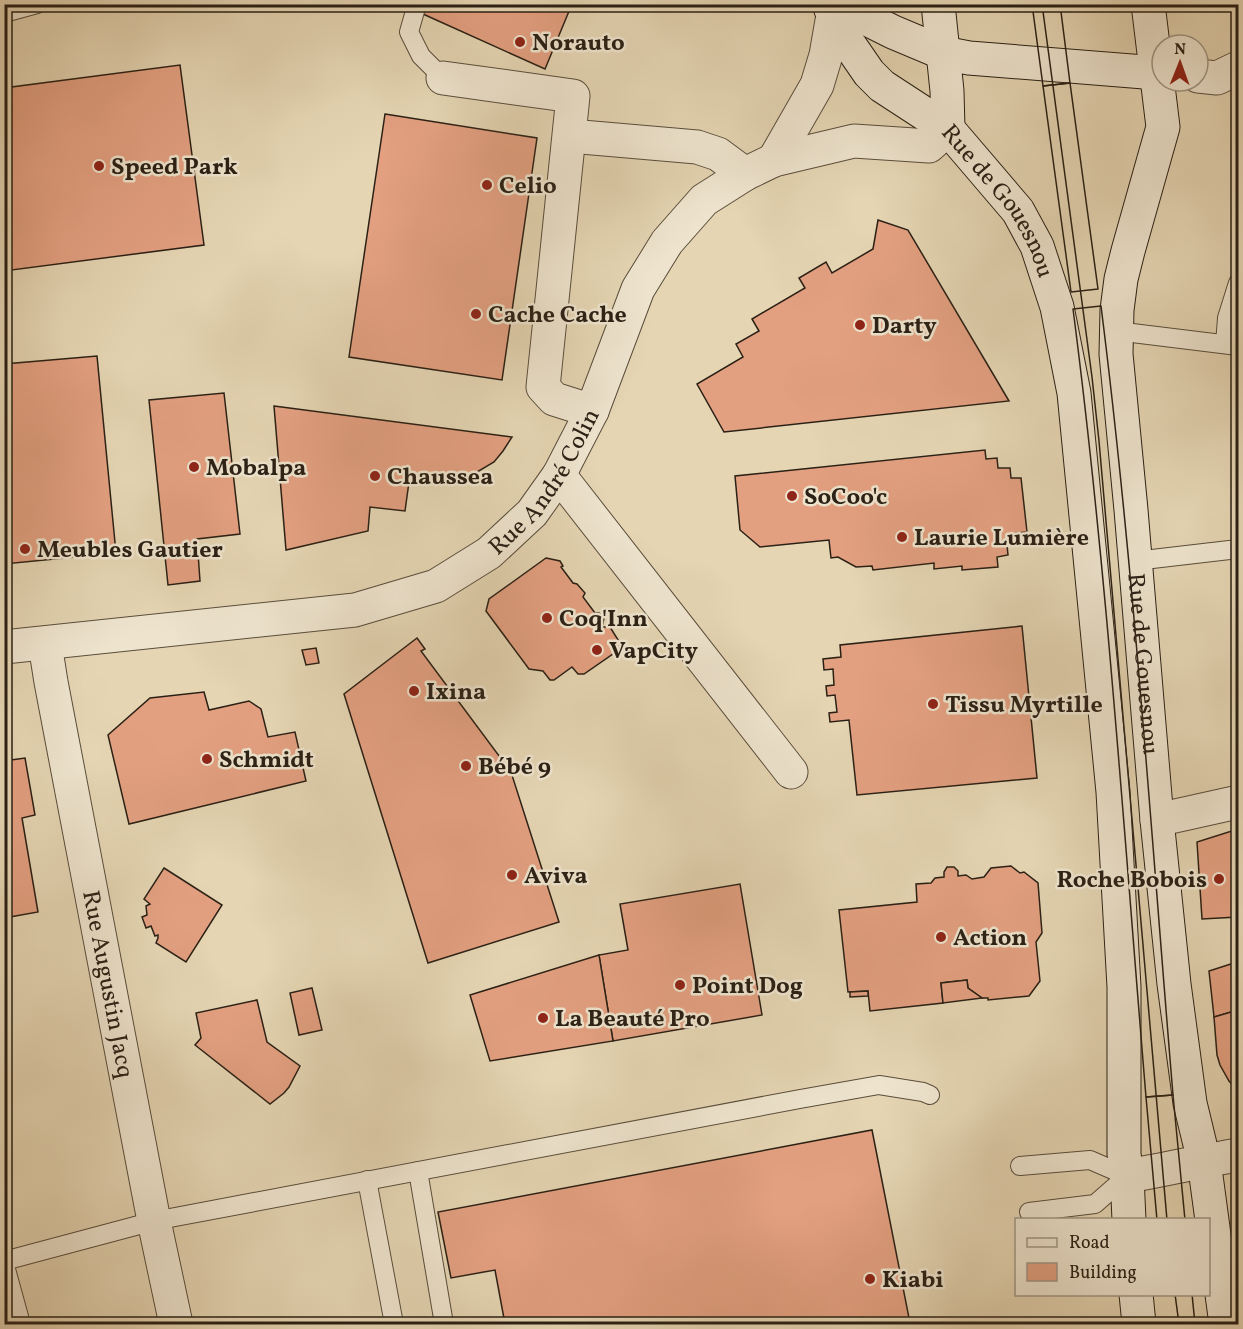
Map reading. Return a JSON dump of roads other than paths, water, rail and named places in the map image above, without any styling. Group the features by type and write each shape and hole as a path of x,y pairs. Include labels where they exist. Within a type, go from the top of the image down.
{"street":[{"name":"Rue de Gouesnou","path":"939,4 948,129 1018,211 1037,246 1050,283 1074,393 1113,792 1124,987 1124,1154 1130,1218"},
{"name":"Rue de Gouesnou","path":"1148,4 1153,33"},
{"path":"570,136 697,147 759,167 817,85 839,8"},
{"path":"839,8 943,53 969,58 1150,72"},
{"path":"839,8 859,60 875,80 948,129"},
{"path":"1210,77 1217,78 1239,68"},
{"path":"443,78 573,96 543,387 554,399 592,411"},
{"name":"Rue de Gouesnou","path":"1161,93 1163,127 1128,251 1116,310 1117,377 1174,984 1190,1103 1204,1161 1226,1324"},
{"name":"Rue André Colin","path":"4,648 355,610 436,586 489,553 532,513 559,475 592,411 638,289 667,242 704,200 759,167 854,141 929,146 948,129"},
{"path":"559,475 791,772"},
{"name":"Rue Augustin Jacq","path":"45,644 154,1221 176,1324"},
{"path":"1157,820 1239,802"},
{"path":"1127,1176 1239,1155"},
{"path":"1136,1296 1138,1324"}],"lane":[{"path":"4,13 37,4"},
{"path":"417,4 409,32 421,56 443,78"},
{"path":"1116,331 1232,345 1227,318 1239,282"},
{"path":"1135,561 1239,549"},
{"path":"21,1324 4,1262 154,1221 879,1085 930,1095"},
{"path":"1020,1166 1090,1160 1127,1176 1095,1204 1029,1212"},
{"path":"418,1171 444,1324"},
{"path":"367,1180 394,1324"}],"tram line":[{"path":"1032,4 1043,86 1070,83 1060,4"},
{"path":"1042,4 1099,441 1167,1218"},
{"path":"1070,83 1098,289 1071,292 1043,86 1070,83"},
{"path":"1101,306 1132,601 1173,1095 1146,1097 1096,506 1073,309 1101,306"},
{"path":"1157,1218 1146,1097 1173,1095 1185,1218"},
{"path":"1175,1296 1179,1324"},
{"path":"1192,1296 1195,1324"}],"place":[{"name":"Norauto","path":"520,42"},
{"name":"Speed Park","path":"99,166"},
{"name":"Celio","path":"487,185"},
{"name":"Cache Cache","path":"476,314"},
{"name":"Darty","path":"860,325"},
{"name":"Mobalpa","path":"194,467"},
{"name":"Chaussea","path":"375,476"},
{"name":"SoCoo'c","path":"792,496"},
{"name":"Laurie Lumière","path":"902,537"},
{"name":"Meubles Gautier","path":"25,549"},
{"name":"Coq'Inn","path":"547,618"},
{"name":"VapCity","path":"597,650"},
{"name":"Ixina","path":"414,691"},
{"name":"Tissu Myrtille","path":"933,704"},
{"name":"Schmidt","path":"207,759"},
{"name":"Bébé 9","path":"466,766"},
{"name":"Aviva","path":"512,875"},
{"name":"Roche Bobois","path":"1219,879"},
{"name":"Action","path":"941,937"},
{"name":"Point Dog","path":"680,985"},
{"name":"La Beauté Pro","path":"543,1018"},
{"name":"Kiabi","path":"870,1279"}]}
